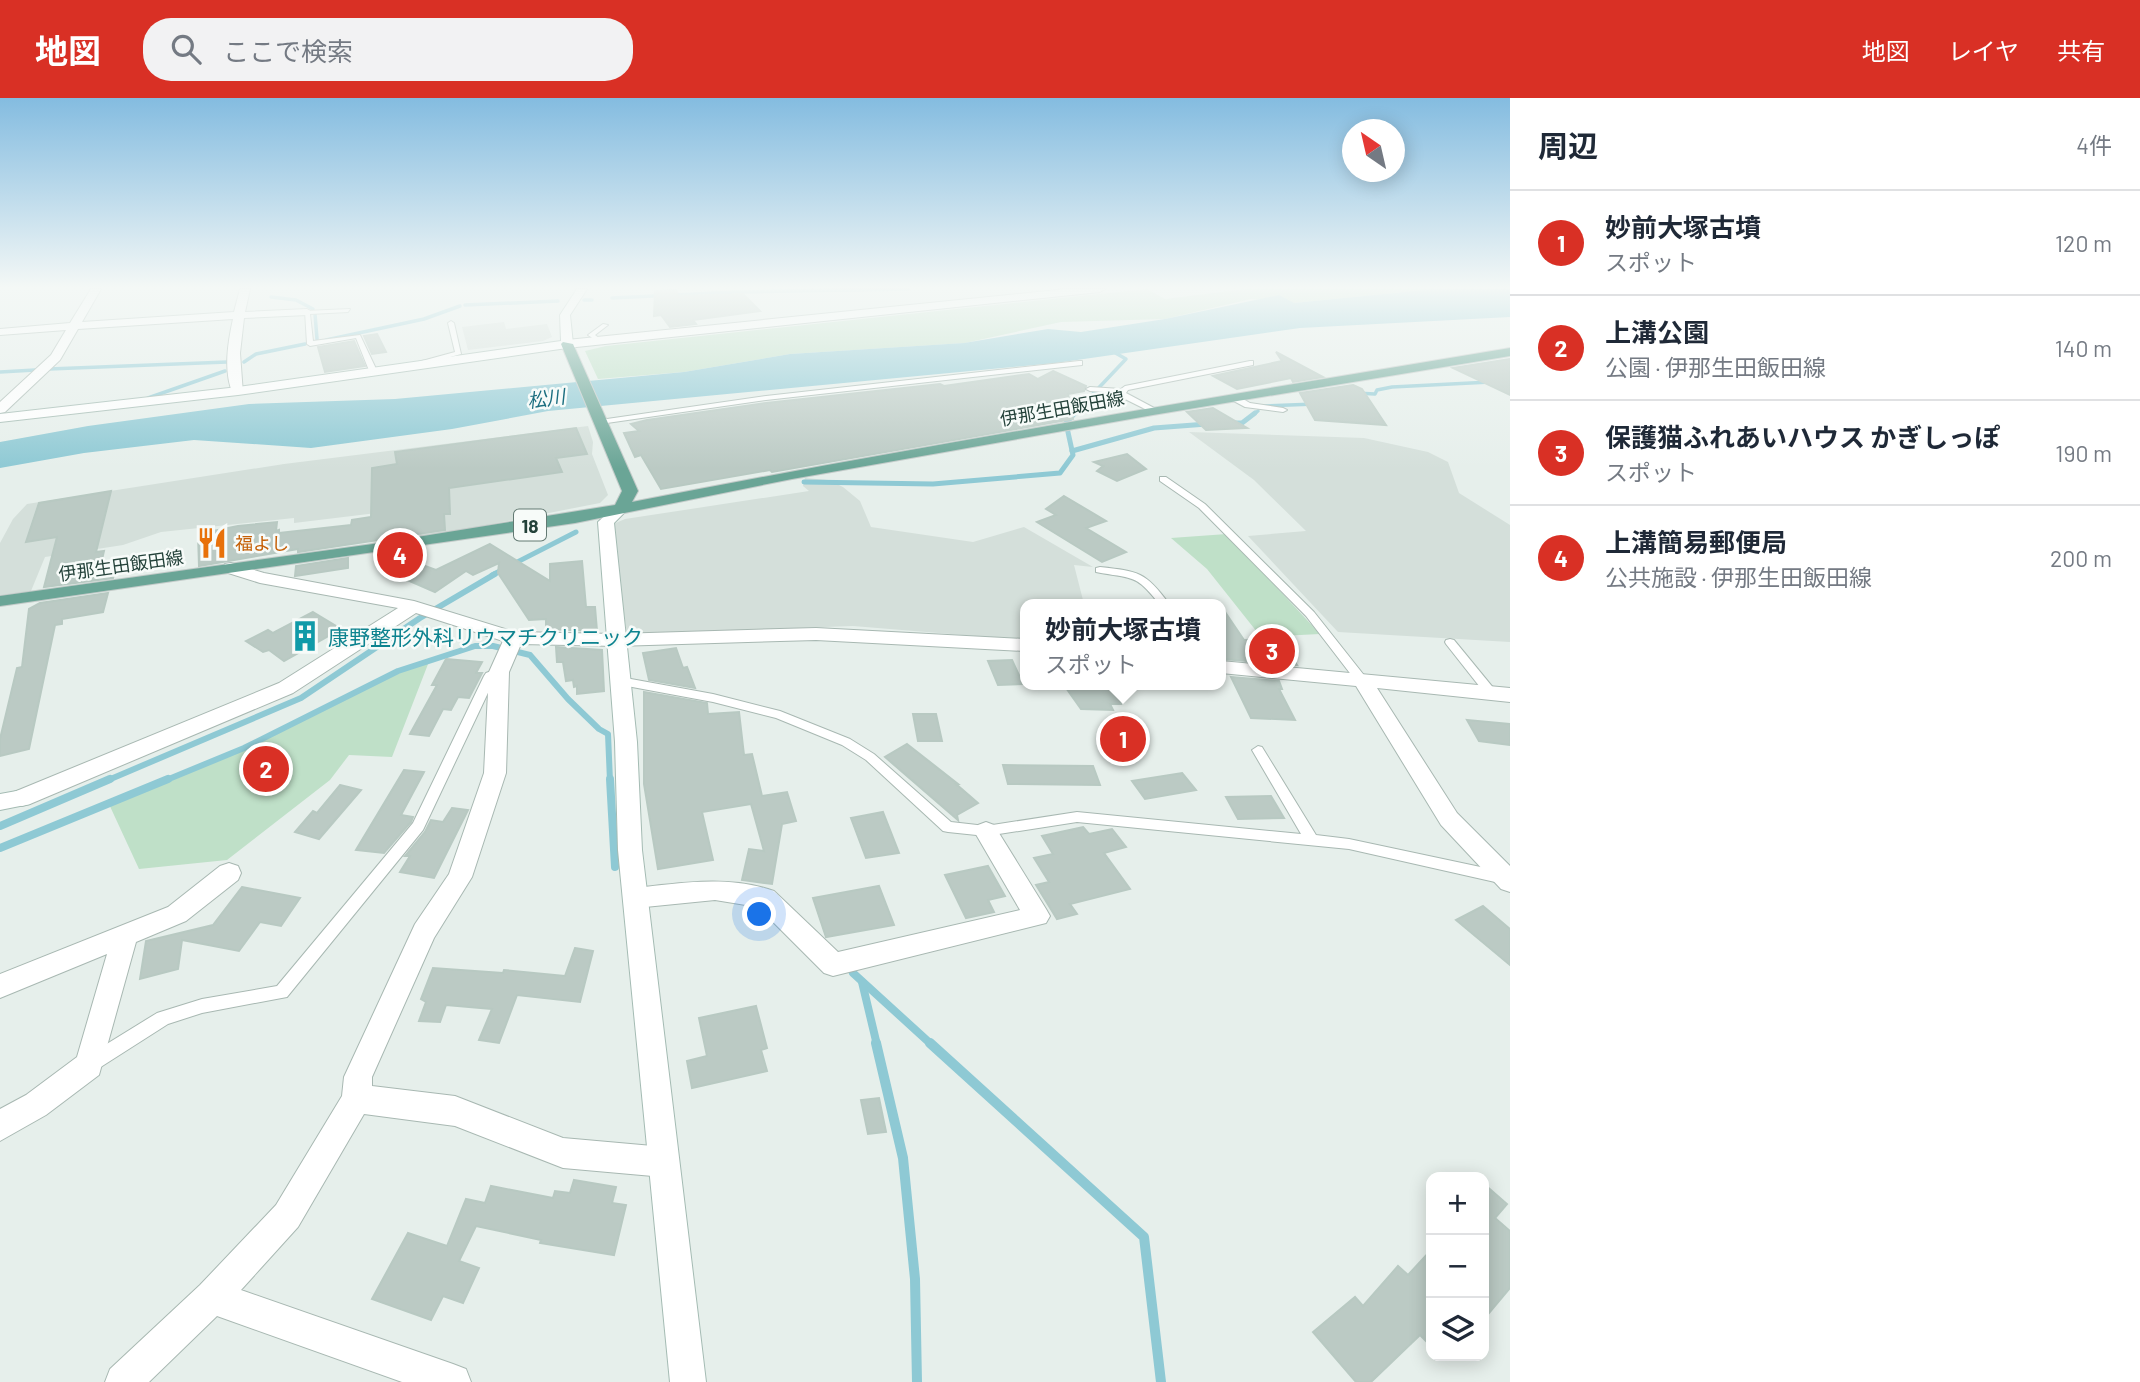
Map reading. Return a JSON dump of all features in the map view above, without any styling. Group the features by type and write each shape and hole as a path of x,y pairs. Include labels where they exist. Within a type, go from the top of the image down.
{"main road":[{"path":"569,349 630,491 621,508"},
{"name":"伊那生田飯田線","path":"0,601 380,548 621,508 1233,397 1510,352"}],"street":[{"path":"0,409 56,357 61,349"},
{"path":"235,349 233,373 238,391"},
{"path":"0,418 238,391 533,349"},
{"path":"621,508 606,522 635,898 688,1382"},
{"path":"231,568 260,578 443,613 508,653 616,640 816,634 1020,645"},
{"path":"11,800 286,688 418,607"},
{"path":"123,1382 212,1297 287,1216 357,1099 358,1077 424,932 460,877 495,774 508,653"},
{"path":"1226,668 1500,694"},
{"path":"1363,682 1449,820 1508,881"},
{"path":"635,898 715,890 765,898 833,965 1037,916 986,831"},
{"path":"0,986 177,914 229,873"},
{"path":"0,1126 36,1105 89,1065 125,935"},
{"path":"357,1099 455,1111 563,1153 664,1162"},
{"path":"212,1297 453,1382"}],"lane":[{"path":"364,349 374,373"},
{"path":"410,367 423,361 457,355 458,349"},
{"path":"600,420 766,398 1079,363"},
{"path":"1090,389 1123,391 1125,388 1250,363"},
{"path":"1123,391 1122,394 1153,411"},
{"path":"1233,397 1248,405 1283,410"},
{"path":"1163,479 1202,506 1310,614 1363,682"},
{"path":"1100,570 1135,574 1145,578 1160,599"},
{"path":"1450,642 1500,694"},
{"path":"89,1065 163,1018 202,1006 281,992 418,826 490,676 508,653"},
{"path":"620,681 713,698 780,715 846,742 870,757 948,827 986,831 1077,817 1349,845 1508,881"},
{"path":"1258,750 1312,841"}],"shaded area":[{"path":"588,426 593,442 592,454 608,495 600,503 420,538 418,508 294,523 294,518 161,532 123,545 45,557 31,591 0,595 0,543 13,519 27,504 284,464"},
{"path":"1189,432 1364,438 1428,452 1448,462 1459,493 1510,525 1510,642 1338,632 1248,536 1306,531 1254,480"},
{"path":"805,478 828,480 843,487 860,501 871,527 973,542 1024,527 1093,567 1074,565 1083,599 1020,599 1020,640 853,626 627,634 611,525 625,519 809,491 803,486"}],"green space":[{"path":"871,349 790,354 684,372 598,379 585,351"},
{"path":"1227,534 1320,634 1261,637 1207,569 1171,538"},
{"path":"430,659 392,757 349,755 330,780 227,860 139,869 108,802 244,748 398,671"}],"water":[{"name":"松川","path":"870,349 1154,349 1056,363 548,411 452,429 311,448 194,440 84,453 0,468 0,442 88,426 249,404 395,399 684,372 790,354"}],"building":[{"path":"319,349 357,349 365,366 325,372"},
{"path":"370,349 384,349 386,352 372,354"},
{"path":"1276,352 1323,377 1293,382 1291,378 1237,389 1213,376 1282,361"},
{"path":"1510,359 1510,395 1453,368"},
{"path":"1053,371 1086,386 1084,391 1068,394 1073,419 661,489 641,455 635,457 624,433 639,431 631,424 647,420 766,403 940,384 944,386 1029,374 1038,379"},
{"path":"1353,385 1362,389 1386,425 1315,420 1300,393"},
{"path":"1213,408 1247,428 1206,430 1187,412"},
{"path":"576,428 587,454 556,458 562,472 449,488 450,514 444,514 445,530 298,552 298,549 199,566 198,534 277,522 276,531 279,530 279,533 351,525 352,520 371,517 372,468 397,464 395,452"},
{"path":"1127,454 1146,469 1117,481 1097,471 1103,466 1094,462"},
{"path":"111,491 96,552 104,551 100,568 117,565 113,578 44,587 57,537 26,542 39,503"},
{"path":"1064,496 1106,521 1086,528 1126,552 1102,562 1037,522 1056,515 1046,509"},
{"path":"490,544 550,581 550,564 582,561 586,607 595,607 597,631 546,629 546,619 529,620 498,573 499,563 473,575 466,571 435,592 389,572 409,560 436,570"},
{"path":"348,558 348,568 295,576 296,566"},
{"path":"108,593 103,612 62,619 62,624 55,625 29,749 0,756 0,739 17,668 22,667 29,609 40,603"},
{"name":"康野整形外科リウマチクリニック","path":"313,612 341,629 284,661 269,650 263,652 246,641 268,630 273,633"},
{"path":"1226,613 1244,640 1279,639 1297,665 1226,659"},
{"path":"556,647 602,650 604,691 577,694 577,686 574,687 573,680 566,681 563,662 557,662"},
{"path":"676,648 683,668 687,667 695,688 649,680 643,653"},
{"path":"446,659 482,662 476,673 482,673 469,698 458,697 451,710 443,709 429,736 410,734 437,685 432,685"},
{"path":"1012,660 1020,684 998,685 988,661"},
{"path":"1231,677 1279,681 1282,689 1279,689 1295,720 1251,718"},
{"path":"1068,690 1116,690 1121,704 1110,704 1113,710 1081,709"},
{"path":"644,692 707,703 708,714 739,712 744,755 752,754 762,796 787,792 796,821 782,824 772,884 742,880 749,849 764,851 751,804 702,812 713,860 658,869 644,784"},
{"path":"913,714 936,714 942,741 918,741"},
{"path":"1467,720 1510,724 1510,745 1479,741"},
{"path":"907,744 978,803 957,815 958,820 885,757"},
{"path":"1003,765 1093,766 1100,785 1008,784"},
{"path":"404,770 424,772 401,815 413,817 411,822 384,853 356,850"},
{"path":"1182,773 1196,790 1145,799 1132,781"},
{"path":"340,785 361,790 319,839 295,832 313,811 317,813"},
{"path":"1271,796 1284,818 1238,819 1226,797"},
{"path":"452,808 468,810 434,878 400,872 410,856 405,856 425,832 431,820 443,822"},
{"path":"883,812 899,853 866,858 851,818"},
{"path":"1083,827 1089,834 1112,829 1126,847 1104,853 1130,889 1070,904 1077,914 1057,919 1036,885 1049,882 1034,858 1053,854 1042,836"},
{"path":"988,866 1005,896 988,900 994,912 966,918 945,875"},
{"path":"879,886 894,925 826,937 813,898"},
{"path":"242,887 300,898 281,926 260,922 239,951 182,940 178,969 140,979 146,941 213,925"},
{"path":"1483,906 1510,929 1510,965 1456,920"},
{"path":"575,948 593,951 580,1002 517,995 499,1043 479,1040 492,1009 446,1005 440,1022 419,1021 426,1002 421,999 433,968 503,973 504,970 565,976"},
{"path":"756,1006 767,1048 761,1050 767,1071 692,1088 687,1061 707,1056 699,1018"},
{"path":"879,1098 886,1132 868,1134 861,1100"},
{"path":"574,1180 616,1187 612,1203 626,1205 614,1255 540,1243 541,1240 476,1226 459,1261 479,1268 463,1303 443,1296 431,1320 372,1299 408,1233 447,1246 466,1199 485,1203 491,1186 553,1198 555,1191 570,1193"},
{"path":"1489,1188 1507,1204 1495,1218 1510,1231 1510,1288 1489,1313"},
{"path":"1426,1255 1426,1341 1420,1335 1371,1382 1356,1382 1313,1332 1355,1297 1363,1306 1398,1266 1408,1275"}],"waterway":[{"path":"244,362 256,354 281,349"},
{"path":"1073,415 1126,359 1112,351"},
{"path":"49,369 227,362"},
{"path":"0,372 35,370"},
{"path":"148,398 225,371"},
{"path":"1356,393 1375,394 1377,390 1392,387 1510,381"},
{"path":"1265,406 1315,404"},
{"path":"1253,415 1258,411"},
{"path":"1072,451 1066,423 1075,413"},
{"path":"1230,423 1242,423 1255,413"},
{"path":"1072,451 1154,428 1207,424"},
{"path":"804,482 933,484 1060,473 1073,455 1072,451"},
{"path":"492,575 576,532"},
{"path":"106,781 301,698 420,618 495,574"},
{"path":"164,781 244,748 398,671 475,646 493,646 530,655 568,699 599,729 608,734 610,781"},
{"path":"0,826 110,779"},
{"path":"0,848 168,779"},
{"path":"610,779 615,867"},
{"path":"853,973 932,1045"},
{"path":"862,982 877,1045"},
{"path":"876,1043 903,1158 915,1279 917,1382"},
{"path":"930,1043 1144,1237 1161,1382"}],"place":[{"name":"福よし","path":"212,543"},
{"name":"上溝簡易郵便局","path":"400,555"},
{"name":"康野整形外科リウマチクリニック","path":"305,636"},
{"name":"保護猫ふれあいハウス かぎしっぽ","path":"1272,651"},
{"name":"妙前大塚古墳","path":"1123,739"},
{"name":"上溝公園","path":"266,769"}]}
